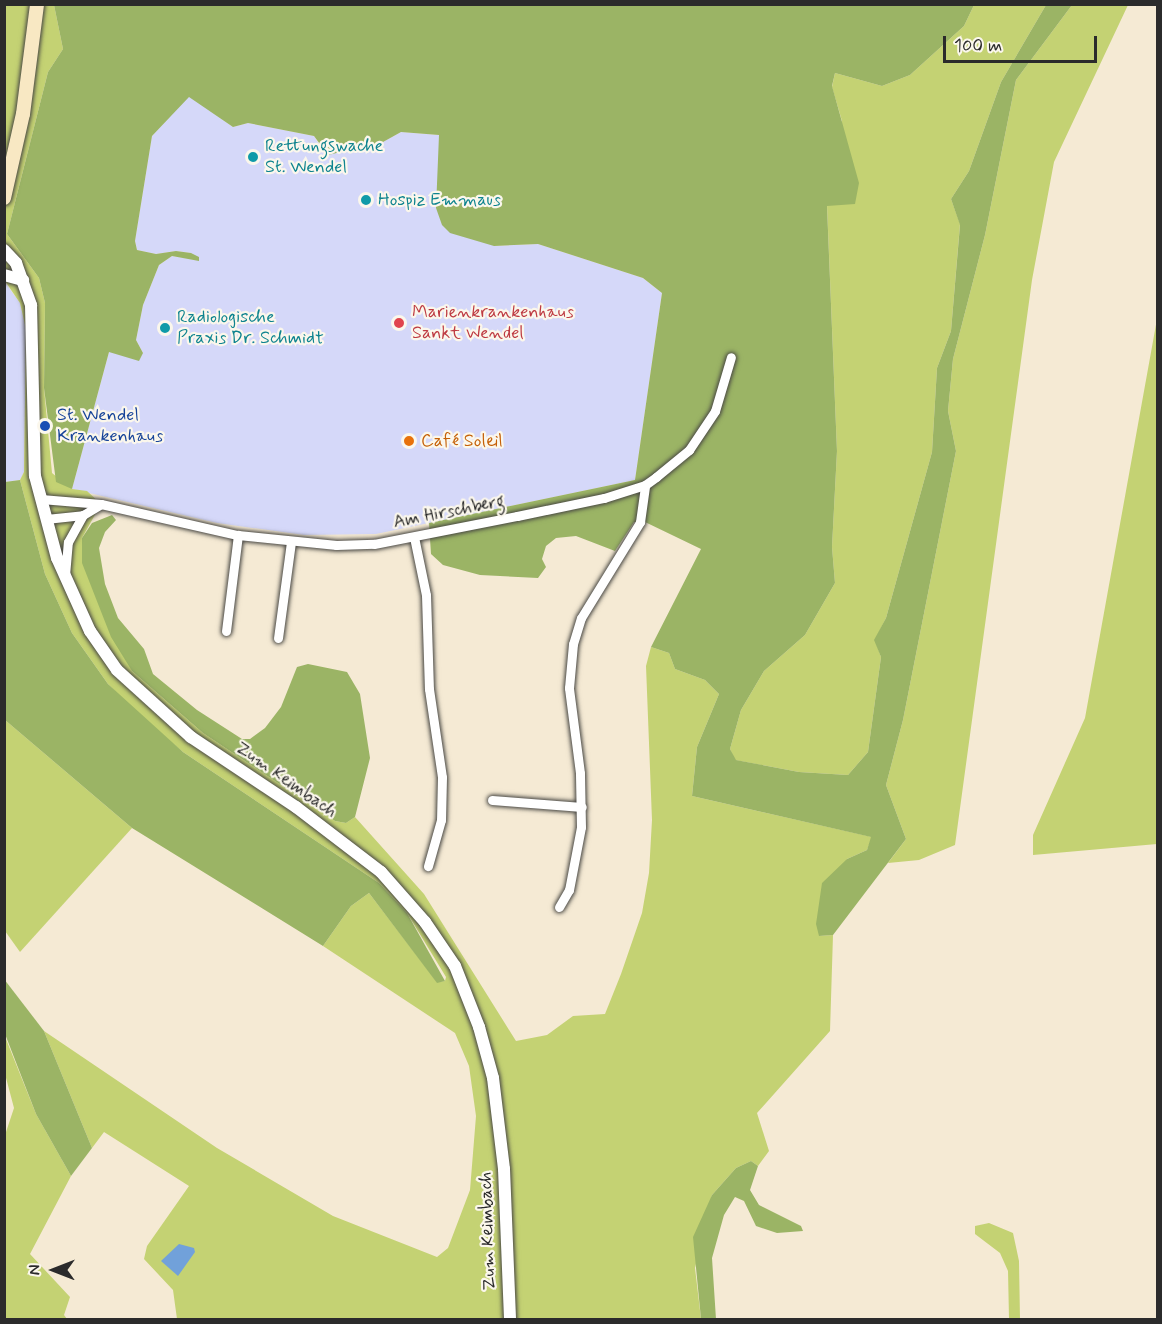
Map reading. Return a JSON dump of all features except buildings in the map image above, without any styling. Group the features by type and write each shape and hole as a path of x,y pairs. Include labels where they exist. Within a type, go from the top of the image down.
{"main road":[{"path":"4,198 23,114 37,4"}],"street":[{"name":"Zum Keimbach","path":"4,250 23,280 31,305 31,435 41,499 65,578 90,631 117,669 145,698 191,738 296,807 381,872 425,922 455,966 479,1027 493,1078 504,1169 510,1320"},
{"path":"6,274 23,280"},
{"name":"Am Hirschberg","path":"41,499 101,504 238,535 291,542 374,544 604,498 645,485 689,450 715,411 731,357"},
{"path":"559,907 569,890 578,853 582,807 569,688 573,644 581,618 640,522 645,485"},
{"path":"46,519 83,515 101,504"},
{"path":"65,578 68,542 83,515"},
{"path":"226,631 238,535"},
{"path":"414,537 426,595 429,689 439,750 441,820 428,866"},
{"path":"278,638 291,542"},
{"path":"428,750 439,750"},
{"path":"492,800 582,807"}],"shaded area":[{"name":"Marienkrankenhaus Sankt Wendel","path":"189,96 233,127 248,123 314,136 322,149 383,142 401,132 439,135 440,160 494,246 538,244 643,278 662,293 635,480 376,534 304,535 217,523 72,489 109,352 143,353 136,340 143,305 159,265 172,256 198,260 191,253 176,251 156,254 137,250 135,241 152,136"},
{"path":"4,281 20,303 26,329 24,472 20,480 5,482"}],"green space":[{"path":"4,5 54,5 63,49 48,72 7,234 39,278 45,303 44,388 52,473 72,489 87,491 101,504 82,538 132,671 203,733 335,821 346,823 355,817 424,894 516,1041 547,1035 573,1016 605,1014 642,913 649,873 652,820 646,666 651,647 669,653 675,669 705,680 719,694 697,747 692,796 872,837 867,850 847,859 819,936 833,935 830,1031 757,1113 769,1151 758,1166 751,1161 736,1168 712,1195 695,1268 701,1319 177,1319 173,1290 144,1259 147,1246 189,1186 104,1132 92,1148 44,1031 217,1148 333,1216 437,1257 448,1248 470,1190 476,1116 469,1066 455,1033 323,946 351,906 369,893 437,982 445,981 446,977 407,913 379,883 183,752 140,716 108,684 72,633 45,574 20,480 24,472 26,329 20,303 5,281"},
{"path":"54,5 974,5 964,26 910,75 882,86 835,73 832,86 859,183 855,204 827,206 837,451 832,547 835,583 805,635 764,671 741,710 730,749 736,760 799,772 848,775 868,752 881,657 874,640 886,618 932,452 937,368 951,331 960,225 951,199 969,171 1001,82 1046,5 1072,5 1016,80 985,235 953,359 948,411 956,451 903,720 886,785 906,839 833,935 819,936 816,924 822,883 847,859 867,850 871,837 692,796 697,747 719,694 705,680 675,669 669,653 651,647 701,549 645,522 634,522 615,551 576,536 556,538 546,546 542,559 546,567 538,578 480,575 443,565 431,554 429,523 635,480 662,293 643,278 538,244 494,246 450,233 442,225 436,208 439,135 401,132 383,142 328,155 314,136 248,123 233,127 189,97 152,136 135,241 137,250 156,254 176,251 191,253 199,257 199,261 172,256 159,265 143,305 136,340 143,353 139,361 109,352 72,489 56,482 44,388 45,303 39,278 7,234 48,72 63,49"},
{"path":"974,5 1046,5 1001,82 969,171 951,199 960,224 951,331 937,368 932,452 886,618 875,640 881,657 868,752 848,775 799,772 735,760 730,749 741,710 764,671 805,635 835,583 832,547 837,451 827,205 842,121 832,87 835,73 882,86 910,75 964,26"},
{"path":"1072,5 1128,5 1054,162 1032,280 955,845 919,860 888,863 906,839 886,785 903,720 956,451 948,411 953,359 985,235 1016,80"},
{"path":"1157,319 1157,844 1033,855 1033,835 1085,718"},
{"path":"20,480 45,574 72,633 108,684 183,752 379,883 407,913 445,981 437,983 369,893 351,906 323,946 132,828 5,720 5,482"},
{"path":"112,515 116,520 105,532 99,548 105,584 118,618 144,649 153,674 197,710 242,739 250,739 265,728 281,707 297,667 308,664 347,672 360,694 370,758 355,817 346,823 335,821 203,733 132,671 111,637 82,563 82,538 92,523"},
{"path":"5,720 132,828 20,952 5,931"},
{"path":"4,979 44,1031 92,1148 71,1176 36,1114 5,1034"},
{"path":"4,1034 36,1114 71,1176 30,1254 70,1297 64,1315 67,1319 5,1319 4,1138 14,1108 5,1074"},
{"path":"751,1161 758,1166 750,1190 759,1205 801,1226 803,1231 777,1233 756,1226 744,1201 735,1197 724,1215 712,1258 716,1319 701,1319 693,1237 712,1195 736,1168"},
{"path":"989,1223 1013,1233 1019,1261 1020,1319 1009,1319 1008,1271 1000,1253 975,1234 975,1226"}],"water":[{"path":"179,1244 194,1248 195,1252 178,1276 161,1261"}],"place":[{"name":"Rettungswache St. Wendel","path":"253,157"},
{"name":"Hospiz Emmaus","path":"366,200"},
{"name":"Marienkrankenhaus Sankt Wendel","path":"399,323"},
{"name":"Radiologische Praxis Dr. Schmidt","path":"165,328"},
{"name":"St. Wendel Krankenhaus","path":"45,426"},
{"name":"Café Soleil","path":"409,441"}]}
